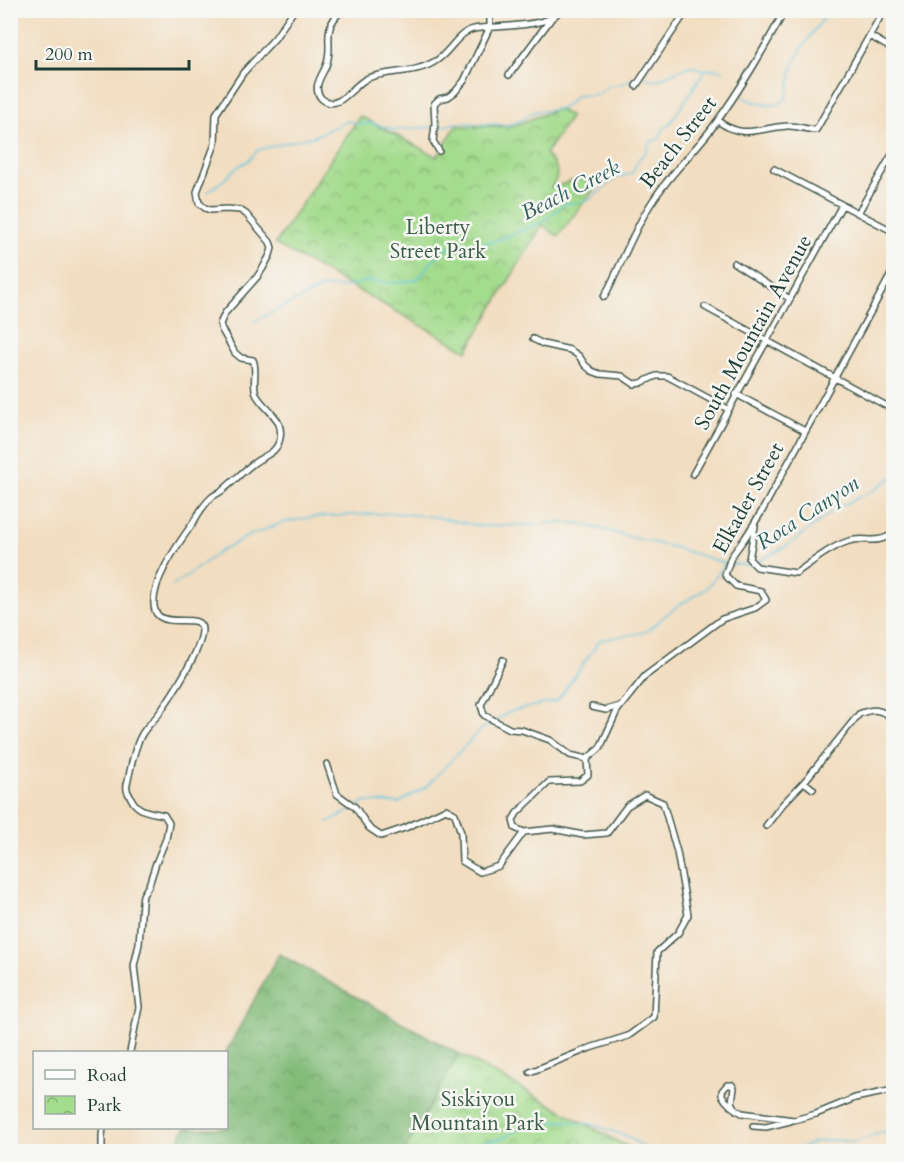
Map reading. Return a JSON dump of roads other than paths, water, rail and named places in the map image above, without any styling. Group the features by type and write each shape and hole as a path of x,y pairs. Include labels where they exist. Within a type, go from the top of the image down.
{"street":[{"path":"130,1051 139,1006 134,966 139,944 143,895 166,839 169,823 164,815 146,811 135,805 126,789 141,735 158,715 185,674 202,630 197,621 170,621 163,618 155,612 154,596 164,569 211,498 275,449 280,438 279,424 275,416 255,391 254,360 241,358 235,353 220,324 225,313 263,268 272,248 270,242 246,214 240,210 227,208 210,210 205,208 199,203 197,192 215,144 216,114 243,73 275,38 294,10"},
{"path":"342,10 330,28 328,59 317,85 320,95 331,103 342,100 360,82 368,78 412,71 427,66 441,57 462,34 473,29 551,19"},
{"path":"439,151 433,141 434,104 439,99 455,92 464,81 490,27 490,10"},
{"path":"509,75 560,10"},
{"path":"636,86 687,10"},
{"name":"Beach Street","path":"604,297 654,199 670,176 717,121 752,69 785,10"},
{"path":"717,121 740,132 788,126 816,130 884,10"},
{"path":"870,36 894,50"},
{"path":"858,213 894,151"},
{"path":"774,169 894,232"},
{"name":"South Mountain Avenue","path":"693,474 842,205"},
{"path":"734,263 790,299"},
{"name":"Elkader Street","path":"524,832 515,828 513,820 517,813 549,782 580,781 588,775 587,759 600,748 617,711 645,676 722,619 755,608 766,600 761,591 736,586 725,575 731,558 755,522 894,269"},
{"path":"705,307 894,410"},
{"path":"533,339 543,344 570,350 579,356 592,371 622,376 634,384 656,376 668,376 728,409"},
{"path":"736,394 805,431"},
{"path":"755,522 749,559 756,566 796,573 842,544 857,540 874,541 894,533"},
{"path":"503,660 481,705 484,715 510,729 522,730 550,740 570,755 587,759"},
{"path":"592,707 606,710 622,706"},
{"path":"766,826 859,714 869,710 880,710 894,719"},
{"path":"327,764 337,794 355,807 369,828 381,836 405,828 446,809 455,814 460,833 462,861 480,872 499,866 524,832 553,829 583,835 607,833 627,807 645,795 663,803 677,852 688,915 678,933 657,952 654,1017 628,1036 590,1048 530,1072"},
{"path":"804,782 813,789"},
{"path":"774,801 782,805"},
{"path":"753,1126 766,1127 794,1120 816,1114 855,1098 894,1090"},
{"path":"736,1110 742,1113 794,1120"},
{"path":"102,1152 103,1129"}],"waterway":[{"name":"Beach Creek","path":"743,97 769,105 783,101 788,93 795,61 830,10"},
{"path":"644,78 657,80 690,66 704,70"},
{"name":"Beach Creek","path":"254,321 324,287 346,287 368,281 393,283 417,280 433,260 448,248 501,239 542,222 564,204 588,201 616,178 632,173 650,142 659,139 663,129 669,125 705,70 723,71"},
{"path":"436,128 457,123 508,125 522,120 533,112 562,109 576,96 598,94 609,85 619,85 639,76"},
{"path":"208,192 237,167 248,161 258,150 315,136 348,121 361,124 372,123 394,130 432,127"},
{"name":"Roca Canyon","path":"757,562 790,544 837,508 874,490 894,476"},
{"path":"173,586 222,550 282,523 313,517 394,513 436,517 479,526 578,523 673,547 724,563"},
{"name":"Roca Canyon","path":"496,720 512,711 557,701 600,640 646,632 673,609 707,588 726,563"},
{"name":"Roca Canyon","path":"731,564 750,565"},
{"name":"Roca Canyon","path":"358,806 365,802 399,803 426,787 480,730 492,723"},
{"name":"Roca Canyon","path":"328,822 354,809"},
{"path":"451,1152 455,1149 503,1138 530,1124 563,1121 591,1124 626,1136 653,1152"},
{"path":"791,1152 815,1142 836,1140 855,1142 894,1128"}],"park label":[{"name":"Liberty Street Park","path":"438,239"},
{"name":"Siskiyou Mountain Park","path":"478,1111"}]}
